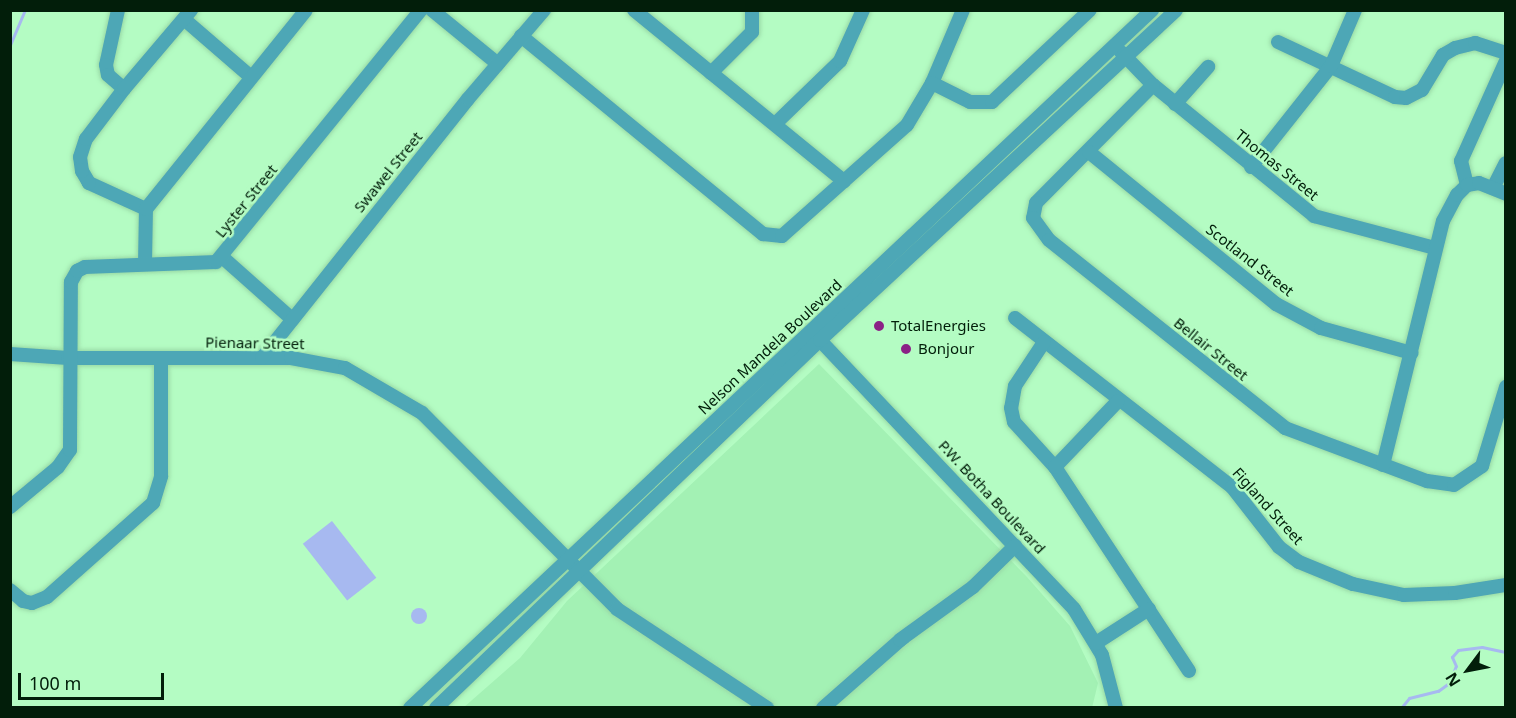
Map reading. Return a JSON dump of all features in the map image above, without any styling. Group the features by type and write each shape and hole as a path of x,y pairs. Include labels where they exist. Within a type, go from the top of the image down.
{"street":[{"path":"118,10 106,65 108,75 124,89"},
{"path":"145,264 146,209 306,10"},
{"name":"Lyster Street","path":"68,358 74,274 86,267 145,264 207,265 222,257 421,10"},
{"path":"432,10 498,63"},
{"name":"Swawel Street","path":"262,358 498,63 544,10"},
{"path":"634,10 844,182"},
{"path":"711,73 752,32 752,10"},
{"path":"775,124 840,62 863,10"},
{"path":"521,36 763,234 782,236 792,231 907,125 932,83 963,10"},
{"path":"932,83 970,102 992,102 1090,10"},
{"name":"Nelson Mandela Boulevard","path":"410,708 692,444 815,335 997,166 1152,10"},
{"name":"Nelson Mandela Boulevard","path":"997,166 1125,57 1176,10"},
{"path":"1251,167 1331,66 1355,10"},
{"path":"146,209 94,187 82,171 81,157 86,139 124,89 188,15 251,77"},
{"path":"1278,42 1395,97 1406,98 1422,90 1443,55 1455,48 1475,43 1506,53"},
{"name":"Thomas Street","path":"1115,47 1175,104 1314,216 1435,248"},
{"path":"1467,185 1461,161 1506,61"},
{"path":"1175,104 1208,67"},
{"name":"Bellair Street","path":"1154,86 1089,153 1036,203 1033,218 1041,232 1285,428 1442,485 1454,485 1473,475 1488,455 1506,387"},
{"name":"Scotland Street","path":"1089,153 1276,304 1322,328 1412,353"},
{"path":"1383,465 1412,353 1435,248 1448,210 1467,185 1479,183 1499,191 1506,163"},
{"path":"222,257 292,319"},
{"name":"Figland Street","path":"1015,318 1118,401 1232,487 1279,547 1311,568 1370,589 1404,595 1455,593 1506,585"},
{"name":"Nelson Mandela Boulevard","path":"436,708 701,454 815,335"},
{"name":"P.W. Botha Boulevard","path":"815,335 1074,609 1096,642 1116,708"},
{"path":"1044,342 1020,374 1012,398 1011,414 1019,429 1055,467 1189,671"},
{"name":"Pienaar Street","path":"10,354 68,358 300,359 345,369 422,413 500,487 578,571 634,622 767,708"},
{"path":"10,507 58,467 70,450 68,358"},
{"path":"10,590 22,601 32,603 47,597 153,503 161,476 161,358"},
{"path":"1055,467 1118,401"},
{"path":"692,444 701,454"},
{"path":"823,708 900,640 973,587 1015,546"},
{"path":"1096,642 1149,609"}],"shaded area":[{"path":"819,364 1027,577 1070,626 1098,683 1092,708 463,708 520,658 567,601"}],"water":[{"path":"332,521 376,578 347,601 303,544"},
{"path":"416,608 422,608 427,616 425,622 416,624 411,619 411,613"}],"waterway":[{"path":"10,45 25,10"},
{"path":"1401,708 1409,698 1438,691 1449,683 1456,666 1452,657 1458,650 1482,647 1506,652"}],"place":[{"name":"TotalEnergies","path":"879,326"},
{"name":"Bonjour","path":"906,349"}]}
